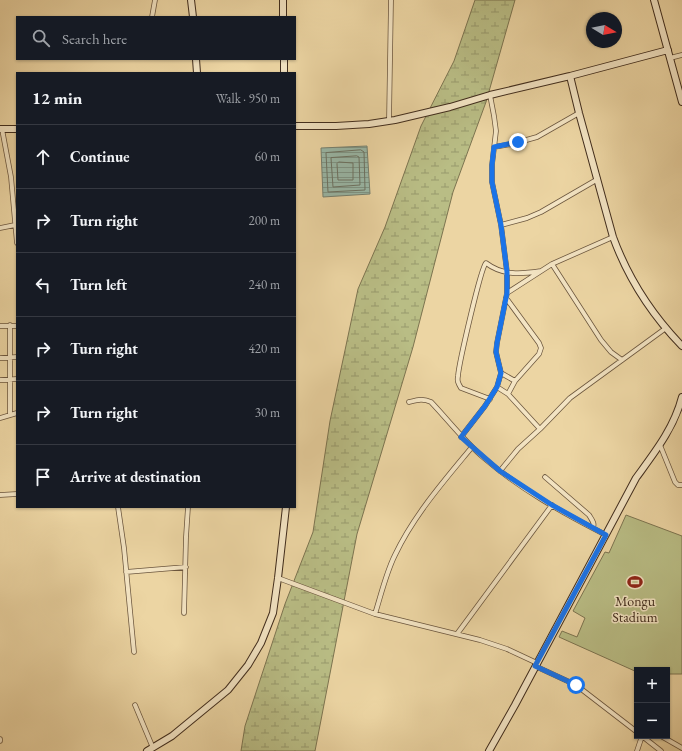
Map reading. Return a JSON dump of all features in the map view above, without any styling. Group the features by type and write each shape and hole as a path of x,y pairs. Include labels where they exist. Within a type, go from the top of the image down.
{"street":[{"path":"152,16 155,0"},
{"path":"191,0 193,16"},
{"path":"283,0 283,16"},
{"path":"389,120 391,0"},
{"path":"654,0 682,102"},
{"path":"296,126 369,124 389,120 450,107 490,95 668,50"},
{"path":"670,58 682,55"},
{"path":"196,60 197,72"},
{"path":"284,60 284,72"},
{"path":"570,76 578,113 613,237 631,278 666,328 682,346"},
{"path":"461,437 490,399 497,387 501,373 496,352 507,293 507,272 501,225 492,182 495,123 490,95"},
{"path":"494,147 512,144 537,136 578,113"},
{"path":"16,129 1,129 11,177 16,234"},
{"path":"501,225 527,218 541,212 598,180"},
{"path":"0,228 15,225"},
{"path":"507,293 552,264 613,237"},
{"path":"490,399 461,388 458,382 458,375 480,277 485,263 507,272 523,274 541,271"},
{"path":"552,264 601,340 610,352 622,360"},
{"path":"506,298 539,343 541,348 537,358 515,381 508,394"},
{"path":"0,326 16,326"},
{"path":"10,326 10,415"},
{"path":"500,471 518,449 570,398 666,328"},
{"path":"0,358 16,357"},
{"path":"501,373 515,381"},
{"path":"0,380 16,379"},
{"path":"497,387 508,394 540,429"},
{"path":"489,751 636,478 660,445 672,425 682,398"},
{"path":"409,402 426,400 431,402 461,437 500,471 552,505 606,535"},
{"path":"0,418 16,413"},
{"path":"660,445 675,482 678,485 682,484"},
{"path":"375,614 395,556 410,527 472,447"},
{"path":"545,477 589,515 593,522 593,528"},
{"path":"0,496 16,494"},
{"path":"457,634 552,505"},
{"path":"118,508 124,548 134,652"},
{"path":"184,613 188,508"},
{"path":"147,751 172,736 228,690 248,665 261,643 273,613 286,508"},
{"path":"126,572 186,567"},
{"path":"278,578 375,614 457,634 507,649 576,685 634,730"},
{"path":"135,705 153,748"},
{"path":"637,751 641,739"},
{"path":"646,739 661,751"},
{"path":"666,739 682,748"}],"green space":[{"path":"475,0 515,0 486,102 453,192 413,347 357,534 315,751 241,751 245,726 285,604 313,532 330,421 358,289 385,227 421,126 454,61"},
{"name":"Mongu Stadium","path":"626,515 682,536 682,674 670,674 670,667 634,667 634,671 559,637 562,631 577,637 585,618 573,611 605,552 609,553"}],"water":[{"path":"367,146 370,194 323,197 321,148"}],"place":[{"name":"Mongu Stadium","path":"635,582"}],"route":[{"path":"518,142 494,147 492,165 492,182 501,225 507,272 507,293 498,333 496,352 501,373 500,380 485,406 461,437 500,471 528,490 581,522 606,535 535,666 576,685"}]}
